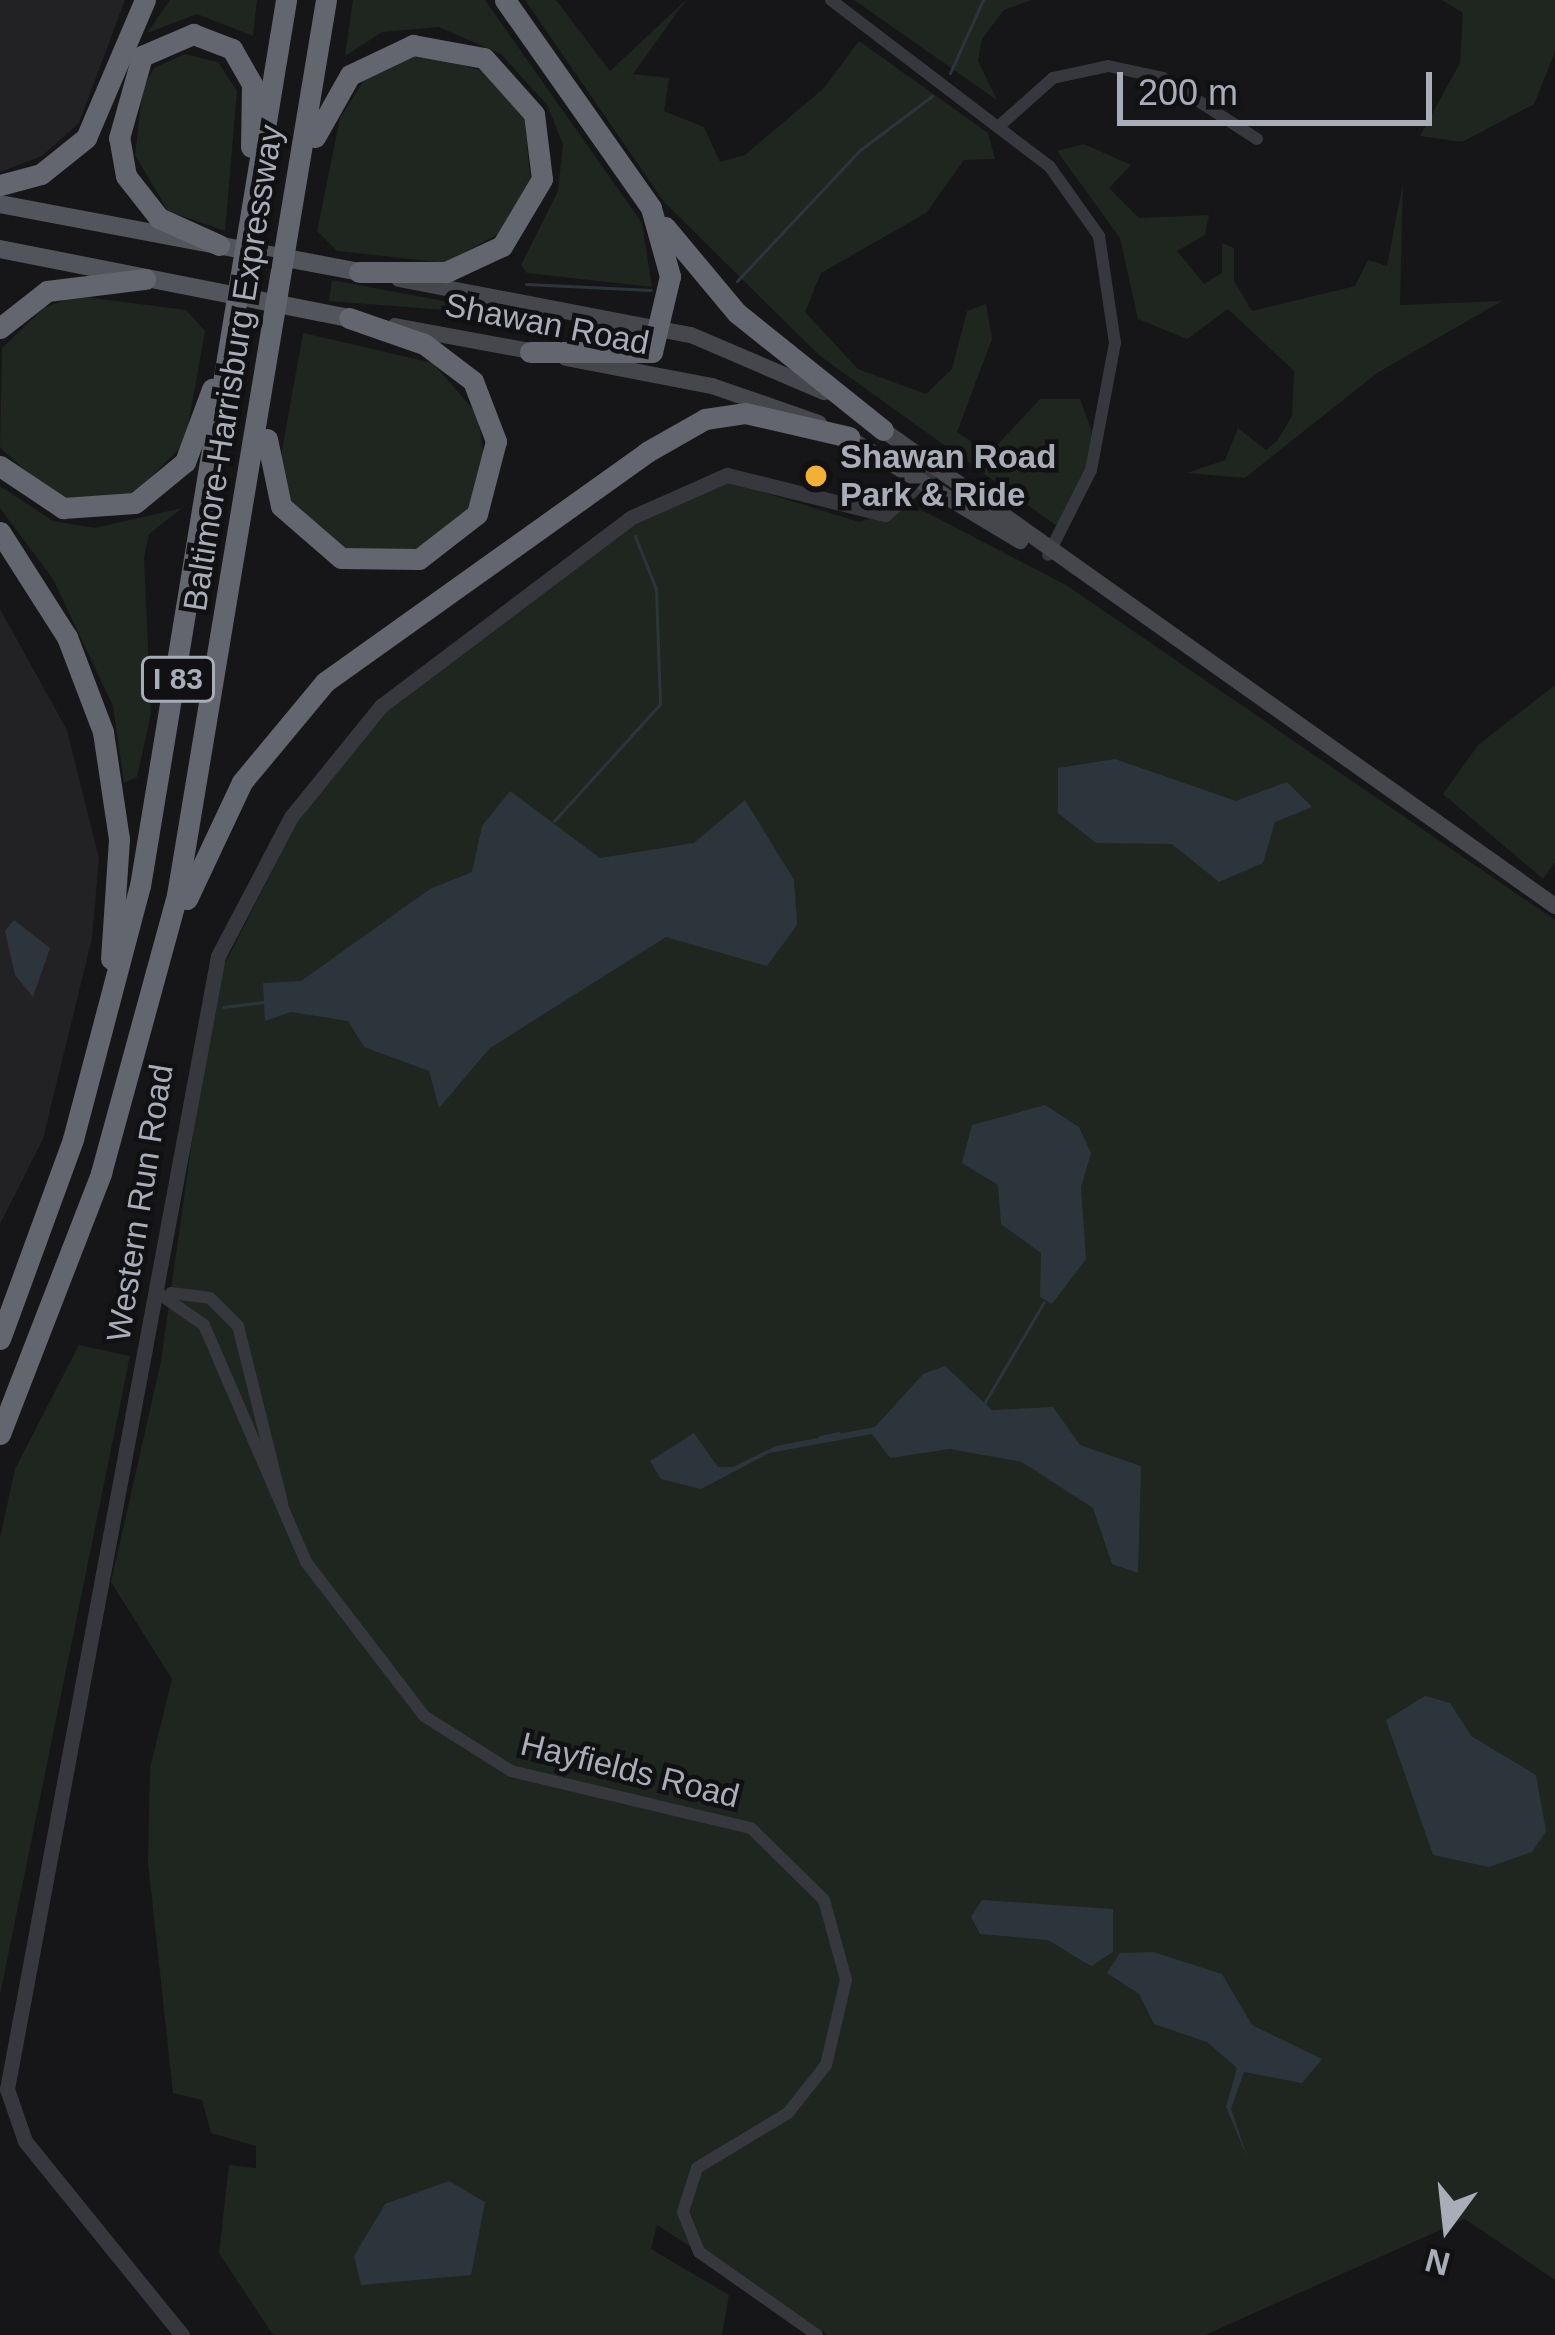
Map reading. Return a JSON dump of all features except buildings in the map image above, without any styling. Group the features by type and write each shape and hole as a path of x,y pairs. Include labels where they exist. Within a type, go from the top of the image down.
{"highway":[{"path":"0,185 41,174 86,138 145,0"},
{"path":"250,155 276,0"},
{"name":"Baltimore-Harrisburg Expressway","path":"0,1339 105,1029 182,653 244,221 286,0"},
{"name":"Baltimore-Harrisburg Expressway","path":"0,1434 87,1216 158,978 273,342 326,0"},
{"path":"505,0 716,293 883,430"},
{"path":"218,245 159,218 126,176 118,138 142,56 193,34 232,49 252,84 244,221"},
{"path":"297,195 330,100 382,54 458,48 519,88 543,165 514,236 463,269 359,272"},
{"path":"530,352 643,356 666,329 669,265 651,208"},
{"path":"0,328 47,291 145,279"},
{"path":"273,342 267,463 292,522 355,562 432,554 468,526 490,488 488,408 441,353 349,318"},
{"path":"0,466 63,508 135,503 185,462 212,389 228,324"},
{"path":"182,653 212,389"},
{"path":"158,978 242,782 348,662 687,426 745,412 849,437"},
{"path":"0,532 81,667 111,767 119,839 105,1029"}],"main road":[{"name":"Shawan Road","path":"0,204 666,329 799,377 989,505 1048,556"},
{"path":"0,217 153,233"},
{"name":"Shawan Road","path":"0,249 712,386 849,437 925,478 1048,556 1555,906"},
{"name":"Shawan Road","path":"883,430 925,478 989,505"}],"street":[{"path":"831,0 998,127 1080,201 1116,298 1091,470 1048,556"},
{"path":"998,127 1053,78 1108,66 1163,78 1257,139"},
{"name":"Western Run Road","path":"182,2335 25,2140 4,2089 218,956 284,828 381,706 685,484 765,478 872,515 925,478"},
{"name":"Hayfields Road","path":"158,1292 210,1298 238,1326 287,1528"},
{"name":"Hayfields Road","path":"158,1292 204,1324 287,1528 378,1666 450,1738 511,1771 730,1818 808,1875 843,1953 838,2034 788,2113 697,2168 682,2212 699,2252 818,2335"}],"shaded area":[{"path":"0,0 125,0 79,123 42,156 0,172"},
{"path":"170,0 257,0 253,36 197,14 147,33"},
{"path":"353,0 485,0 642,223 652,287 527,273 521,265 558,191 563,144 547,105 501,54 439,27 382,32 345,56"},
{"path":"525,0 556,0 610,71 686,0 633,74 669,78 664,111 704,127 720,162 745,155 824,88 859,41 988,133 995,159 964,160 926,213 821,273 805,312 858,369 926,394 952,369 967,311 986,304 992,339 957,432 990,453 1040,399 1080,399 1092,432 1085,475 1057,526 820,356 664,202"},
{"path":"854,0 1031,0 1004,10 982,39 978,61 997,100"},
{"path":"1442,0 1555,0 1555,52 1534,104 1462,142 1420,136 1460,63 1463,13"},
{"path":"185,54 218,62 237,91 225,231 168,211 135,155 143,87 154,68"},
{"path":"416,54 489,72 524,115 531,185 505,230 446,263 337,251 317,231 340,118 369,72"},
{"path":"1084,144 1131,165 1109,188 1139,218 1209,215 1205,235 1177,251 1204,284 1222,273 1222,243 1234,248 1234,281 1252,311 1355,286 1368,260 1387,266 1403,182 1400,305 1502,301 1377,373 1245,478 1187,473 1225,460 1238,428 1266,450 1277,441 1292,416 1294,371 1228,309 1187,339 1138,319 1120,238 1057,151"},
{"path":"332,280 522,316 329,301"},
{"path":"77,296 186,310 205,331 185,443 128,500 58,498 0,448 2,348 45,307"},
{"path":"303,333 433,363 477,414 486,465 472,510 432,547 359,557 313,535 286,494 280,462"},
{"path":"727,481 859,522 914,506 1066,585 1555,920 1555,2280 1465,2219 1205,2335 828,2335 657,2225 651,2249 729,2295 722,2335 273,2335 219,2253 229,2165 256,2168 256,2146 211,2133 202,2100 173,2093 148,1862 150,1768 172,1679 111,1582 161,1361 214,985 308,801 385,709 636,520"},
{"path":"0,486 53,521 95,528 182,508 149,534 144,558 151,713 137,777 124,783 113,706 53,579 0,508"},
{"path":"0,609 67,730 99,858 92,938 43,1139 0,1224"},
{"path":"1555,685 1555,862 1543,879 1443,794 1478,745"},
{"path":"1115,759 1236,801 1287,782 1312,807 1275,822 1263,863 1219,882 1172,844 1096,843 1058,813 1058,768"},
{"path":"510,791 600,858 694,843 745,800 794,880 797,925 767,966 666,937 490,1048 439,1108 429,1071 364,1047 348,1021 291,1012 265,1021 263,983 301,981 430,889 472,872 482,826"},
{"path":"14,920 50,948 33,997 15,975 5,931"},
{"path":"1045,1105 1079,1127 1091,1153 1081,1187 1086,1259 1052,1304 1040,1297 1041,1253 1001,1224 998,1185 962,1163 972,1125"},
{"path":"79,1345 130,1356 0,1995 0,1538 15,1469"},
{"path":"945,1366 992,1410 1053,1407 1080,1445 1141,1466 1138,1573 1112,1564 1093,1508 1022,1462 950,1449 890,1458 872,1434 769,1453 701,1489 661,1479 650,1461 694,1433 718,1467 733,1467 776,1446 875,1427 923,1374"},
{"path":"1425,1696 1450,1703 1471,1736 1536,1775 1546,1831 1532,1852 1489,1867 1433,1855 1386,1720"},
{"path":"982,1900 1113,1909 1113,1952 1091,1966 1048,1940 980,1934 971,1917"},
{"path":"1153,1952 1222,1974 1252,2025 1322,2059 1302,2083 1244,2072 1231,2109 1248,2159 1226,2107 1237,2068 1207,2042 1154,2024 1139,1994 1107,1973 1120,1953"},
{"path":"449,2181 485,2202 471,2275 361,2285 354,2256 385,2204"}],"waterway":[{"path":"950,73 983,0"},
{"path":"737,281 860,150 932,96"},
{"path":"526,284 651,290"},
{"path":"554,821 660,704 656,589 635,536"},
{"path":"223,1007 263,1002"},
{"path":"985,1402 1044,1302"},
{"path":"820,1437 839,1433"}],"place":[{"name":"Shawan Road Park & Ride","path":"816,476"}]}
